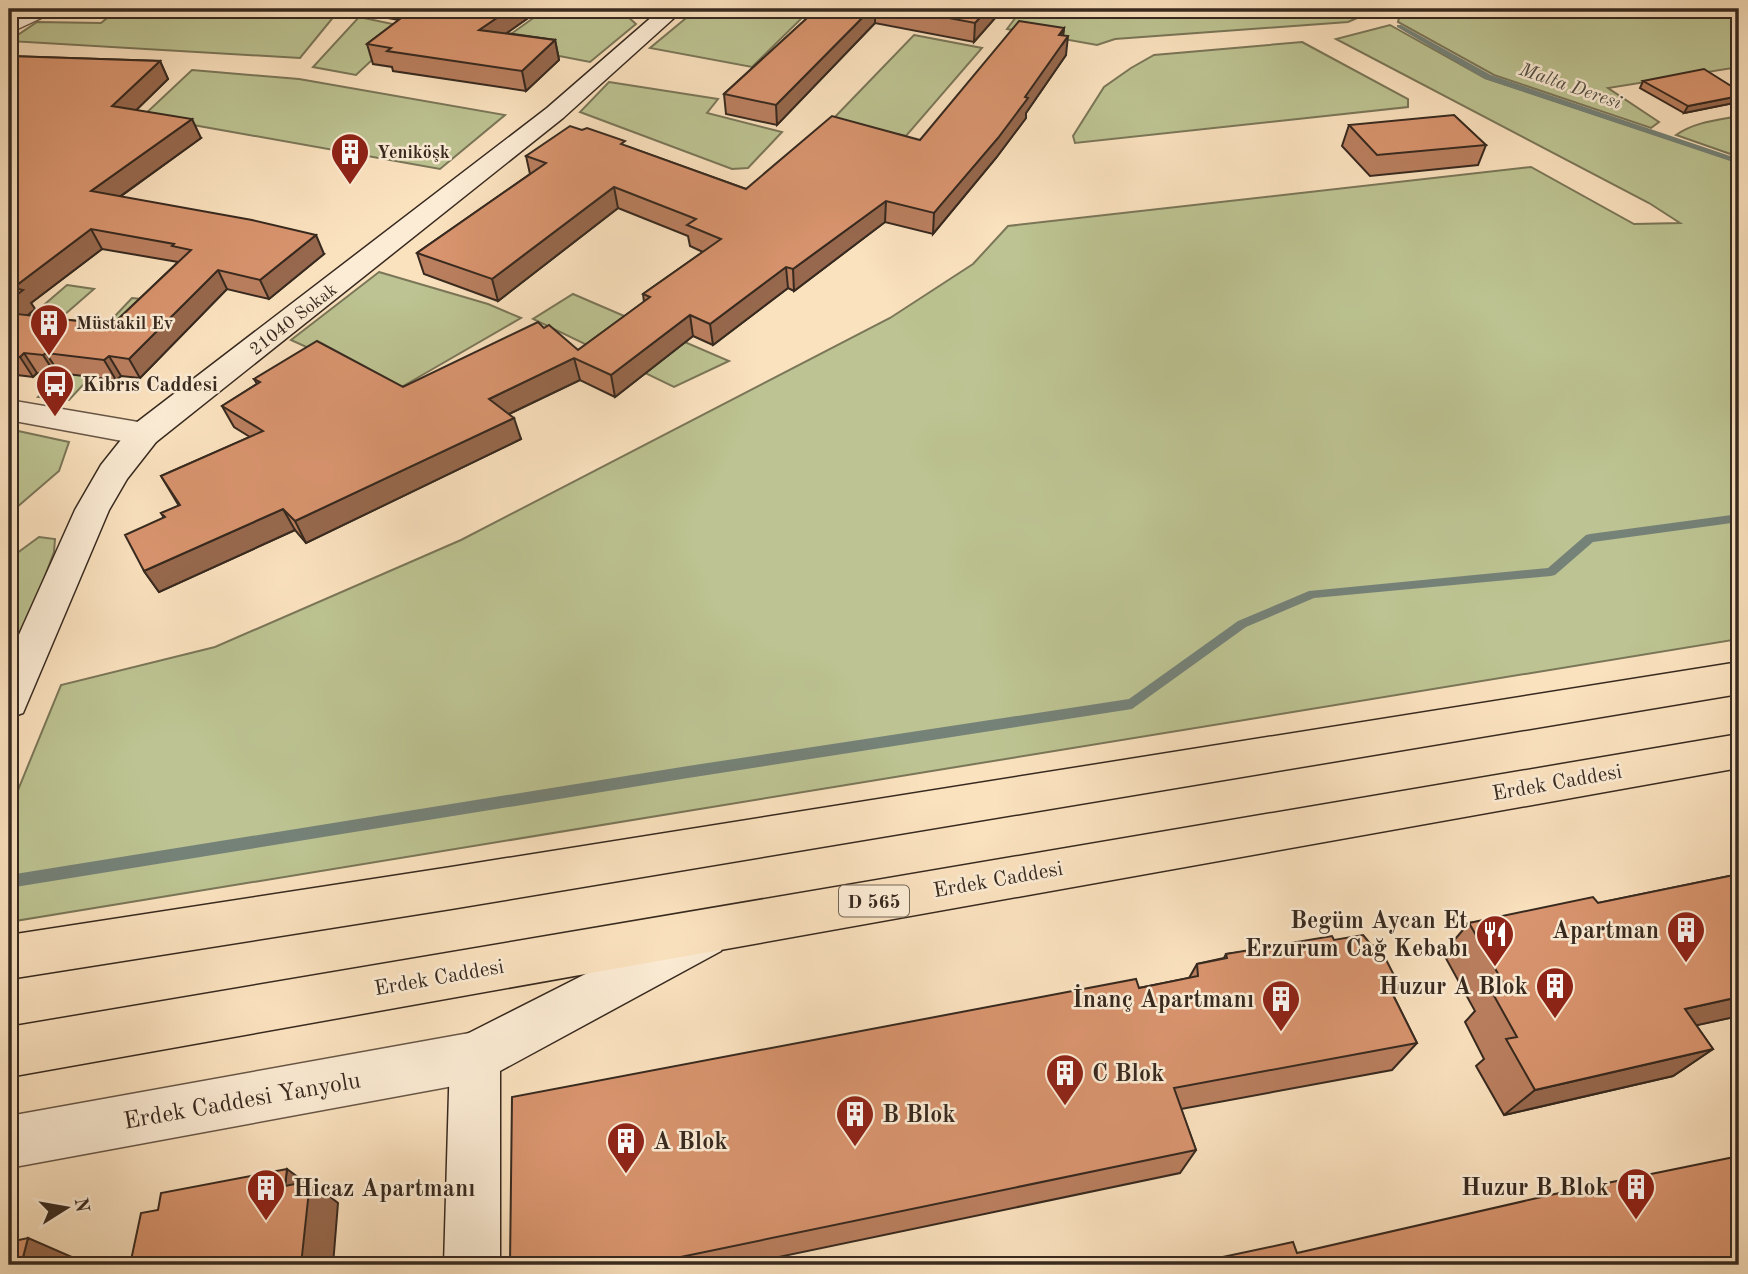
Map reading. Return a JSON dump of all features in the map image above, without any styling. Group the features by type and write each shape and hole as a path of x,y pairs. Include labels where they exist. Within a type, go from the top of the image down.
{"highway":[{"path":"9,957 464,886 1739,678"},
{"name":"Erdek Caddesi","path":"9,1052 1739,751"}],"street":[{"path":"9,27 45,9"},
{"name":"21040 Sokak","path":"9,702 92,510 113,473 144,434 555,113 673,9"},
{"path":"9,410 144,434"},
{"name":"Erdek Caddesi Yanyolu","path":"9,1142 475,1057 721,927"},
{"path":"472,1265 475,1057"}],"green space":[{"path":"118,9 340,9 300,58 9,41 37,22 101,23"},
{"path":"546,9 619,9 636,24 590,62 497,44"},
{"path":"697,9 774,9 806,14 752,67 650,48"},
{"path":"999,9 1366,9 1362,16 1348,22 1115,39 1097,45 1007,29 1019,13"},
{"path":"1410,9 1500,9 1506,12 1547,9 1739,9 1739,67 1608,88 1659,122 1651,128 1494,75 1398,22 1400,14"},
{"path":"359,17 407,27 356,75 313,67"},
{"path":"1390,25 1485,78 1739,162 1739,639 9,922 9,812 61,685 215,647 461,540 890,318 973,264 1008,226 1531,167 1634,224 1680,223 1649,203 1336,39"},
{"path":"914,35 982,48 906,136 832,120"},
{"path":"1302,42 1408,99 1408,107 1075,143 1073,136 1104,87 1154,55"},
{"path":"192,70 299,79 505,115 440,169 143,116"},
{"path":"609,82 718,99 707,113 782,132 748,168 732,169 580,112"},
{"path":"1739,116 1739,157 1676,135 1698,124"},
{"path":"379,272 488,304 521,318 398,389 291,340"},
{"path":"67,285 94,289 9,363 9,335"},
{"path":"573,294 729,361 674,387 533,319"},
{"path":"132,298 161,301 69,400 38,397"},
{"path":"9,429 69,442 59,471 9,514"},
{"path":"39,537 55,539 54,552 9,672 9,559"}],"building":[{"path":"413,9 510,9 479,30 555,40 522,71 387,51 391,48 367,44"},
{"path":"817,9 871,9 776,105 724,94"},
{"path":"901,9 988,9 975,23"},
{"path":"1019,21 1064,28 1059,35 1068,36 1025,97 1028,98 998,138 934,213 886,201 793,269 786,267 710,324 690,315 611,375 574,358 489,399 514,418 295,521 283,509 144,571 125,535 165,517 161,513 180,505 161,476 263,431 222,406 260,382 254,379 317,341 403,387 538,322 544,328 549,325 578,350 650,297 643,294 721,239 687,225 696,219 614,187 492,279 417,253 546,163 526,156 570,126 582,130 587,128 625,141 621,144 746,189 832,116 920,140"},
{"path":"9,56 160,61 112,106 192,119 91,191 252,220 316,235 260,280 218,270 129,359 109,356 104,360 46,353 9,356 9,313 112,325 191,250 172,246 174,244 91,229 13,288 23,290 9,301"},
{"path":"1704,69 1739,91 1739,96 1688,106 1643,81"},
{"path":"1454,115 1486,145 1377,155 1349,125"},
{"path":"1739,874 1739,997 1685,1009 1713,1049 1535,1090 1506,1039 1517,1037 1493,994 1508,991 1469,923 1593,897 1598,903"},
{"path":"1363,935 1372,946 1378,944 1400,987 1390,989 1417,1043 1174,1088 1196,1150 642,1265 510,1265 512,1097 1136,979 1139,988 1198,976 1197,964 1227,958 1226,954 1332,936 1334,940"},
{"path":"1739,1156 1739,1265 1185,1265 1293,1242 1297,1253 1568,1191"},
{"path":"287,1169 285,1186 310,1181 301,1265 130,1265 141,1213 158,1210 161,1193"},
{"path":"28,1238 21,1265 9,1265 9,1242"}],"waterway":[{"name":"Malta Deresi","path":"1399,26 1488,77 1739,162"},
{"path":"9,882 688,772 1132,704 1242,624 1313,594 1551,572 1590,538 1739,518"}],"place":[{"name":"Yeniköşk","path":"350,186"},
{"name":"Müstakil Ev","path":"49,357"},
{"name":"Kıbrıs Caddesi","path":"55,418"},
{"name":"Apartman","path":"1686,964"},
{"name":"Begüm Aycan Et Erzurum Cağ Kebabı","path":"1495,968"},
{"name":"Huzur A Blok","path":"1555,1020"},
{"name":"İnanç Apartmanı","path":"1281,1033"},
{"name":"C Blok","path":"1065,1107"},
{"name":"B Blok","path":"855,1148"},
{"name":"A Blok","path":"626,1175"},
{"name":"Huzur B Blok","path":"1636,1221"},
{"name":"Hicaz Apartmanı","path":"266,1222"}]}
